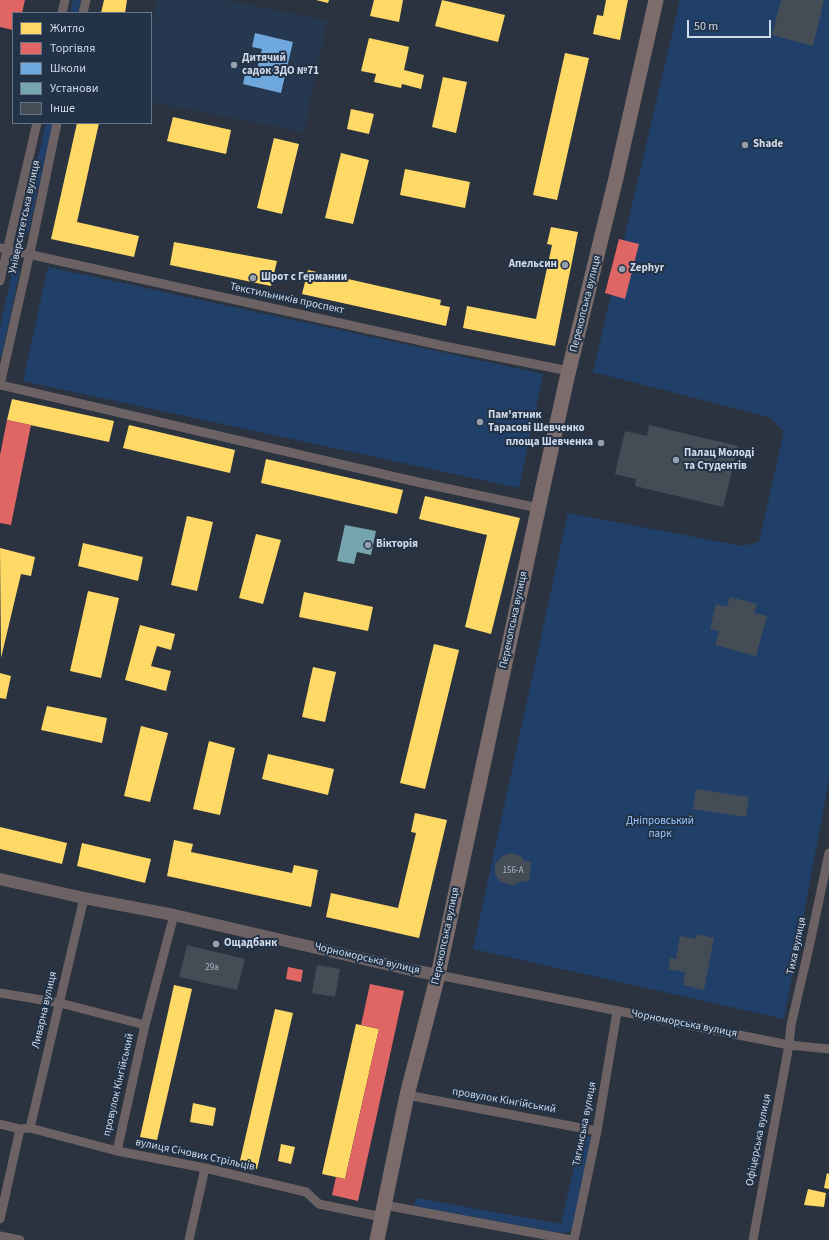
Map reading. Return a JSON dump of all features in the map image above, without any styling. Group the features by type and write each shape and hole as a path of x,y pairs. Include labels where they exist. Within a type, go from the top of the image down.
{"main road":[{"name":"Перекопська вулиця","path":"377,1240 407,1095 438,975 538,508 569,371 616,178 656,0"}],"street":[{"path":"62,12 65,0"},
{"path":"82,12 86,0"},
{"name":"Університетська вулиця","path":"0,281 4,249 37,124"},
{"name":"Університетська вулиця","path":"0,385 57,124"},
{"name":"Текстильників проспект","path":"4,249 444,346 569,371"},
{"path":"0,385 410,480 538,508"},
{"name":"Тиха вулиця","path":"789,1045 829,853"},
{"name":"Чорноморська вулиця","path":"0,879 84,898 174,915 411,970 789,1045 829,1049"},
{"name":"Ливарна вулиця","path":"30,1128 84,898"},
{"name":"провулок Кінгійський","path":"117,1151 145,1025 174,915"},
{"name":"провулок Кінгійський","path":"0,993 60,1003 145,1025"},
{"name":"Тягинська вулиця","path":"573,1240 597,1131 617,1012"},
{"name":"Офіцерська вулиця","path":"753,1240 789,1045"},
{"name":"провулок Кінгійський","path":"407,1095 597,1131"},
{"name":"вулиця Січових Стрільців","path":"0,1124 20,1129 30,1128 117,1151 205,1168 306,1192 319,1204 383,1211 573,1240"},
{"path":"0,1219 20,1129"},
{"path":"189,1240 205,1168"},
{"path":"0,1236 20,1240"}],"shaded area":[{"name":"Дитячий садок ЗДО №71","path":"157,0 224,0 327,20 304,132 152,102 152,23"}],"green space":[{"path":"73,0 81,0 78,12 70,12"},
{"name":"Дніпровський парк","path":"680,0 829,0 829,780 784,1019 473,949 568,513 742,546 759,542 784,431 769,417 593,372"},
{"path":"46,124 53,124 28,233 21,231"},
{"path":"48,267 543,374 519,488 23,381"},
{"path":"13,268 20,270 2,355 0,355 0,328"},
{"path":"581,1137 592,1137 573,1226 569,1232 561,1233 414,1206 416,1198 561,1224"}],"building: Житло":[{"path":"104,0 127,0 125,12 101,12"},
{"path":"316,0 329,0 328,3"},
{"path":"374,0 403,0 399,22 370,16"},
{"path":"442,0 505,15 498,42 435,26"},
{"path":"606,0 628,0 620,40 593,34 597,15 603,16"},
{"path":"369,38 409,47 404,70 424,75 421,89 402,84 401,88 374,82 376,74 361,71"},
{"path":"565,53 589,58 557,200 533,195"},
{"path":"443,77 467,82 456,133 432,127"},
{"path":"351,109 374,114 369,134 347,129"},
{"path":"173,117 231,130 226,154 167,141"},
{"path":"77,124 99,124 77,222 139,236 134,257 51,239"},
{"path":"274,138 299,144 282,214 257,208"},
{"path":"341,153 369,160 353,224 325,218"},
{"path":"405,169 470,182 465,208 400,195"},
{"path":"551,227 578,232 555,346 463,328 467,306 536,319 552,245 547,244"},
{"path":"174,242 277,261 271,286 170,265"},
{"path":"308,270 441,300 440,305 450,307 446,326 302,294"},
{"path":"12,399 114,421 109,442 7,420"},
{"path":"129,425 235,450 230,473 123,448"},
{"path":"266,459 403,490 397,514 261,483"},
{"path":"425,496 520,518 491,634 465,627 487,535 419,519"},
{"path":"187,516 213,522 197,591 171,585"},
{"path":"256,534 281,540 263,604 239,598"},
{"path":"83,543 143,557 138,581 78,566"},
{"path":"0,548 35,557 31,576 21,574 1,658"},
{"path":"88,591 119,598 101,678 70,671"},
{"path":"304,592 373,607 368,631 299,617"},
{"path":"140,625 175,634 171,650 157,646 151,666 171,671 166,691 125,680"},
{"path":"434,644 459,650 425,789 400,783"},
{"path":"313,667 336,672 325,722 302,717"},
{"path":"0,673 11,676 6,699 0,698"},
{"path":"47,706 107,718 102,743 41,730"},
{"path":"141,726 168,733 150,802 124,796"},
{"path":"209,741 235,748 220,815 193,809"},
{"path":"268,754 334,769 328,795 262,779"},
{"path":"415,813 447,820 419,938 326,917 331,893 398,908 416,833 411,832"},
{"path":"0,827 67,843 62,864 0,849"},
{"path":"174,840 193,844 191,852 292,873 294,865 318,870 311,907 167,876"},
{"path":"82,843 151,859 145,883 77,866"},
{"path":"174,985 192,989 157,1140 140,1137"},
{"path":"275,1009 293,1013 257,1169 239,1165"},
{"path":"356,1024 379,1029 345,1179 322,1174"},
{"path":"193,1103 216,1108 213,1126 190,1122"},
{"path":"281,1144 295,1147 291,1164 278,1161"},
{"path":"827,1173 829,1174 829,1189 824,1188"},
{"path":"808,1189 826,1193 824,1207 804,1205"}],"building: Торгівля":[{"path":"0,0 25,0 22,12 12,12 12,30 0,27"},
{"name":"Zephyr","path":"619,239 639,244 625,299 605,293"},
{"path":"7,420 31,425 11,525 0,523 0,455"},
{"path":"288,967 303,970 301,982 286,979"},
{"path":"370,984 404,991 358,1201 332,1195 336,1177 345,1179 379,1029 361,1025"}],"building: Школи":[{"path":"255,33 293,42 281,93 243,84 246,70 256,73 262,49 252,47"}],"building: Установи":[{"path":"345,525 376,531 371,555 357,552 354,564 337,561"}],"building: Інше":[{"path":"781,0 824,0 813,46 772,35"},
{"name":"Палац Молоді та Студентів","path":"649,425 738,446 723,507 635,486 636,479 615,474 625,431 647,436"},
{"path":"730,597 757,604 754,613 767,616 756,656 715,645 719,631 710,629 716,604 727,607"},
{"path":"696,789 749,797 746,817 693,809"},
{"path":"511,853 521,856 524,861 531,862 529,882 521,881 515,885 510,885 501,882 497,878 495,873 495,864 502,856"},
{"path":"697,934 714,938 704,990 683,985 685,972 668,969 670,958 676,959 680,936 696,939"},
{"path":"187,945 245,959 237,990 179,977"},
{"path":"317,965 340,969 335,997 312,993"}],"place":[{"name":"Дитячий садок ЗДО №71","path":"234,65"},
{"name":"Shade","path":"745,145"},
{"name":"Апельсин","path":"565,265"},
{"name":"Zephyr","path":"622,269"},
{"name":"Шрот с Германии","path":"253,278"},
{"name":"Пам'ятник Тарасові Шевченко","path":"480,422"},
{"name":"площа Шевченка","path":"601,443"},
{"name":"Палац Молоді та Студентів","path":"676,460"},
{"name":"Вікторія","path":"368,545"},
{"name":"Ощадбанк","path":"216,944"}]}
